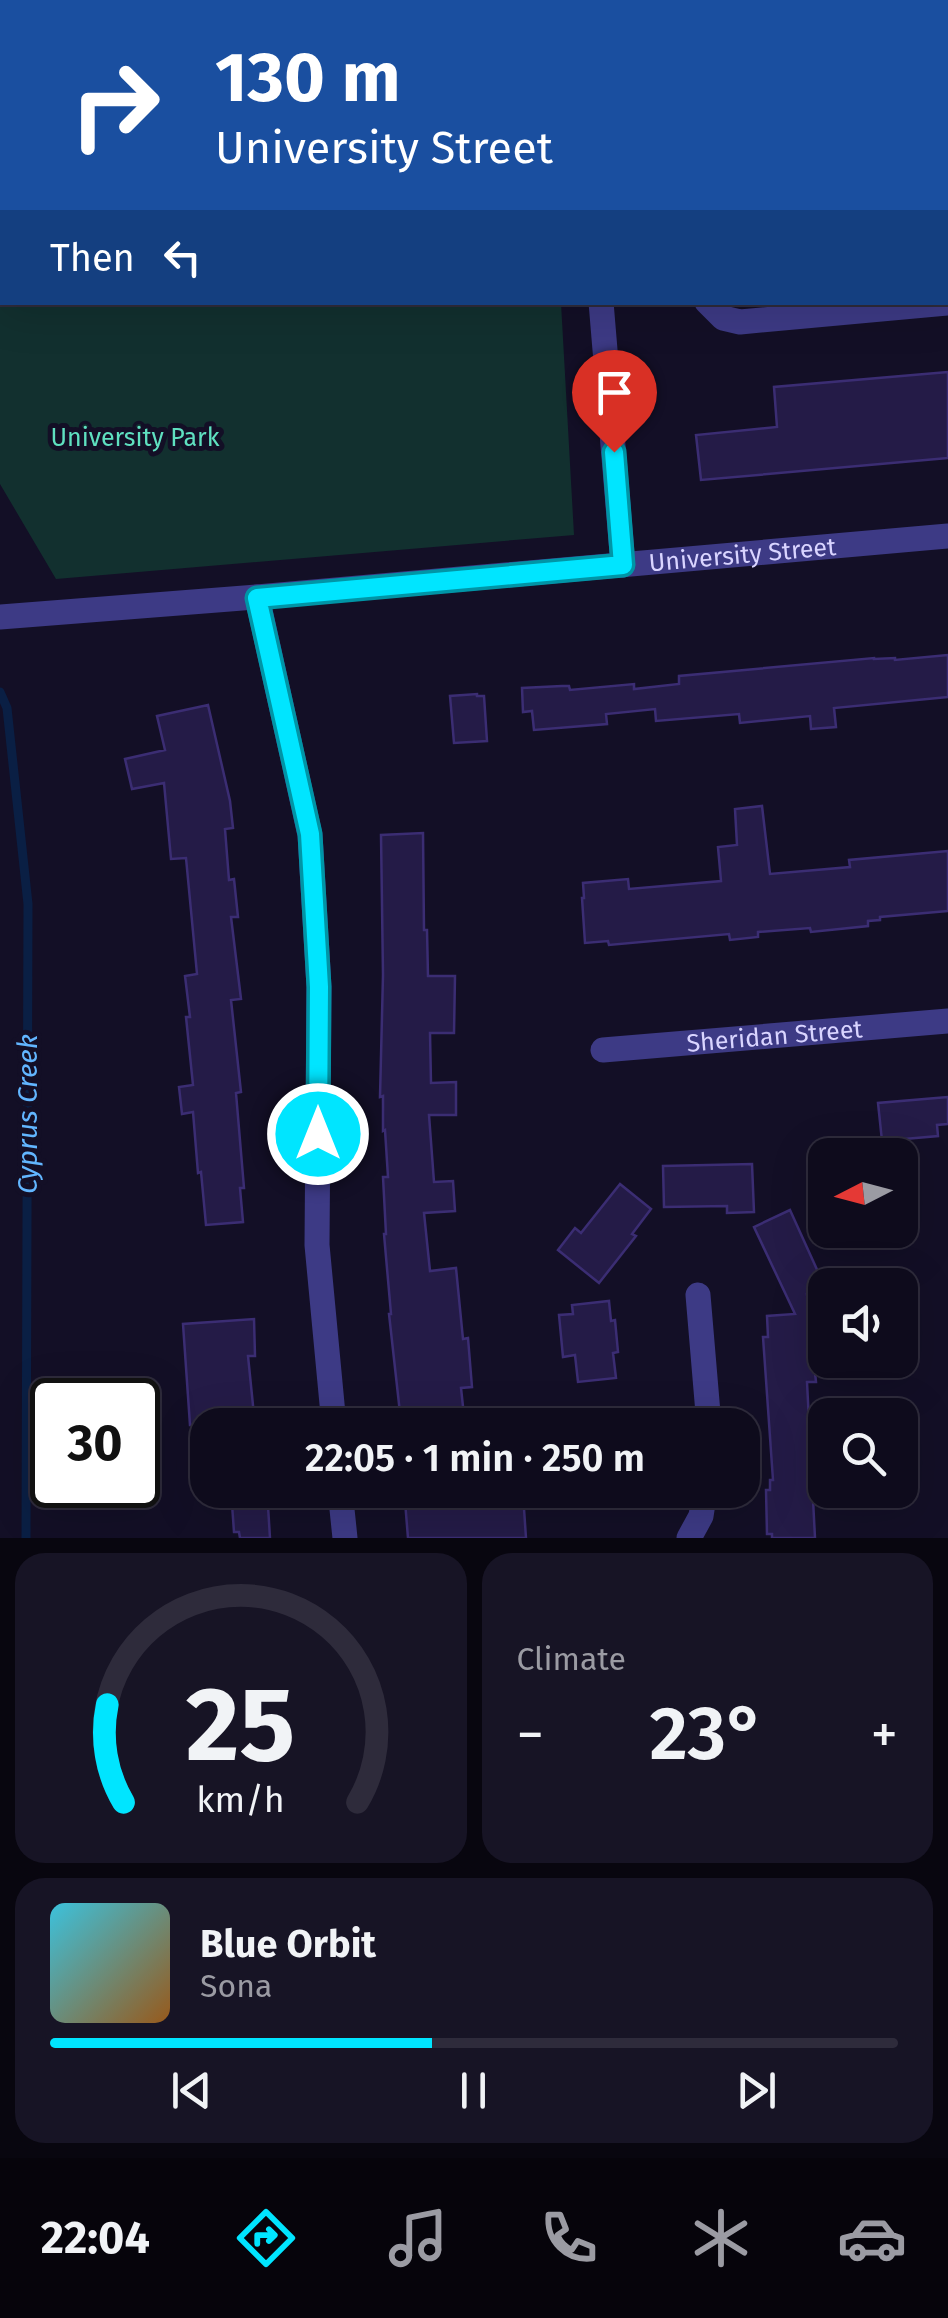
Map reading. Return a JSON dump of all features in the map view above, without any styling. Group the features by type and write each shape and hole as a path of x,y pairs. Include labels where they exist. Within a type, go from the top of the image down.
{"street":[{"path":"602,305 623,565"},
{"path":"711,305 723,318 740,322 936,305"},
{"name":"University Street","path":"0,617 948,536"},
{"path":"257,598 310,834 319,987 316,1245 332,1408"},
{"name":"Sheridan Street","path":"603,1050 948,1021"},
{"path":"698,1295 708,1408"},
{"path":"342,1508 345,1538"},
{"path":"688,1538 702,1508"}],"green space":[{"name":"University Park","path":"0,305 561,305 574,535 56,579 0,484"}],"building":[{"path":"948,372 948,458 701,480 696,435 777,427 774,387"},
{"path":"948,655 948,697 834,708 836,727 811,729 810,716 740,723 739,714 656,721 655,709 606,714 607,724 534,730 532,711 523,712 522,688 569,686 570,690 634,684 634,689 679,684 679,676"},
{"path":"450,696 484,696 487,741 454,743"},
{"path":"208,705 233,828 225,829 229,880 234,879 238,917 231,917 241,999 231,1000 241,1092 236,1093 244,1188 240,1188 243,1222 206,1225 193,1112 182,1114 179,1087 193,1085 185,976 197,974 186,858 171,859 164,783 132,789 125,759 165,750 157,716"},
{"path":"762,806 770,874 850,867 849,860 948,851 948,911 880,917 868,921 868,926 758,932 758,937 730,940 729,934 609,945 608,941 585,943 583,883 628,879 629,889 721,881 718,847 737,845 735,809"},
{"path":"423,833 428,976 455,976 454,1033 430,1033 431,1083 456,1082 456,1115 429,1115 434,1182 453,1181 455,1211 424,1213 430,1271 456,1268 472,1387 461,1388 463,1408 399,1408 384,1234 383,1177 388,1177 383,1096 380,1097 381,835"},
{"path":"948,1097 948,1124 937,1125 938,1136 882,1138 878,1103"},
{"path":"752,1164 754,1212 727,1213 727,1206 664,1207 663,1166"},
{"path":"620,1184 651,1209 632,1234 636,1236 599,1283 558,1250 575,1228 581,1233"},
{"path":"790,1210 816,1268 808,1268 807,1294 808,1378 816,1378 816,1382 807,1382 808,1508 813,1508 815,1538 772,1538 772,1534 767,1534 766,1490 770,1490 773,1480 763,1337 768,1337 767,1316 795,1314 754,1227"},
{"path":"609,1301 618,1352 613,1353 616,1378 578,1382 575,1355 563,1357 559,1315 573,1314 572,1305"},
{"path":"254,1319 255,1356 248,1356 253,1408 190,1408 190,1425 183,1324"},
{"path":"232,1508 268,1508 270,1538 240,1538 239,1532 234,1532"},
{"path":"406,1508 524,1508 526,1538 408,1538"}],"waterway":[{"name":"Cyprus Creek","path":"0,692 7,708 28,904 26,1538"}],"route":[{"path":"318,1134 319,987 310,834 257,598 623,565 614,452"}]}
